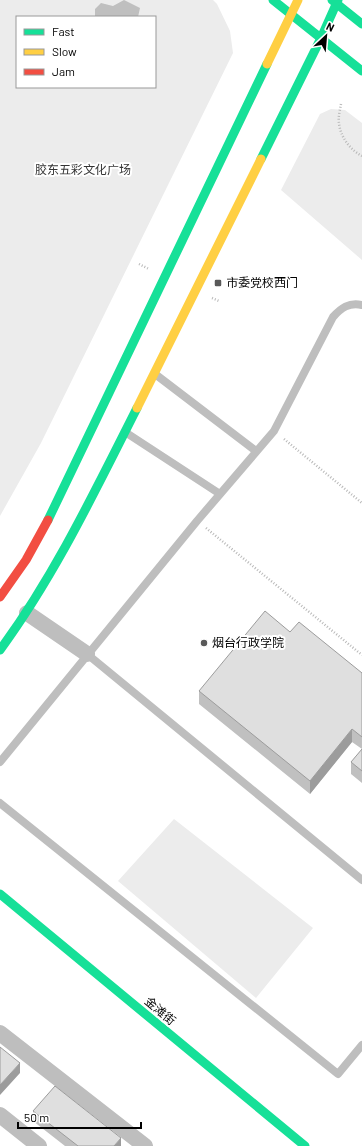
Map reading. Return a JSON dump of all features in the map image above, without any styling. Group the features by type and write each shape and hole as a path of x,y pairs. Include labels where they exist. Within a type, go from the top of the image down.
{"street":[{"path":"273,0 362,72"},
{"path":"0,597 26,560 45,526 298,0"},
{"path":"0,650 27,613 52,572 88,505 321,38 335,1 362,24"},
{"path":"27,613 87,654"},
{"name":"金滩街","path":"0,894 304,1146"},
{"path":"0,1033 145,1146"},
{"path":"0,1115 39,1146"}],"lane":[{"path":"0,762 197,521 274,431 333,317 345,306 352,304 362,305"},
{"path":"154,373 256,451"},
{"path":"124,432 220,494"},
{"path":"87,654 362,880"},
{"path":"0,803 338,1074 362,1045"}],"path":[{"path":"341,104 338,121 340,129 346,142 362,156"},
{"path":"274,431 362,503"},
{"path":"197,521 362,655"}],"green space":[{"name":"胶东五彩文化广场","path":"0,0 213,0 217,4 230,31 233,53 41,443 0,516"},
{"path":"331,109 345,110 362,123 362,260 281,190 320,114"},
{"path":"174,819 313,928 256,998 118,881"}],"shaded area":[{"path":"124,0 140,8 138,16 95,16 95,9 101,3 113,6"}],"building":[{"path":"265,611 290,632 299,622 362,673 362,737 352,729 310,781 199,691"},
{"path":"362,749 362,771 351,762"},
{"path":"0,1047 20,1063 0,1085"},
{"path":"55,1086 121,1138 114,1146 78,1146 33,1111"}],"traffic: fast":[{"path":"273,0 362,71"},
{"path":"332,0 362,24"},
{"path":"261,159 321,38 338,0"},
{"path":"48,520 267,64"},
{"path":"0,650 39,592 73,532 137,408"},
{"path":"0,894 305,1146"}],"traffic: slow":[{"path":"267,64 298,0"},
{"path":"137,408 261,159"}],"traffic: jam":[{"path":"0,597 26,560 48,520"}],"place":[{"name":"市委党校西门","path":"218,283"},
{"name":"烟台行政学院","path":"204,643"}]}
